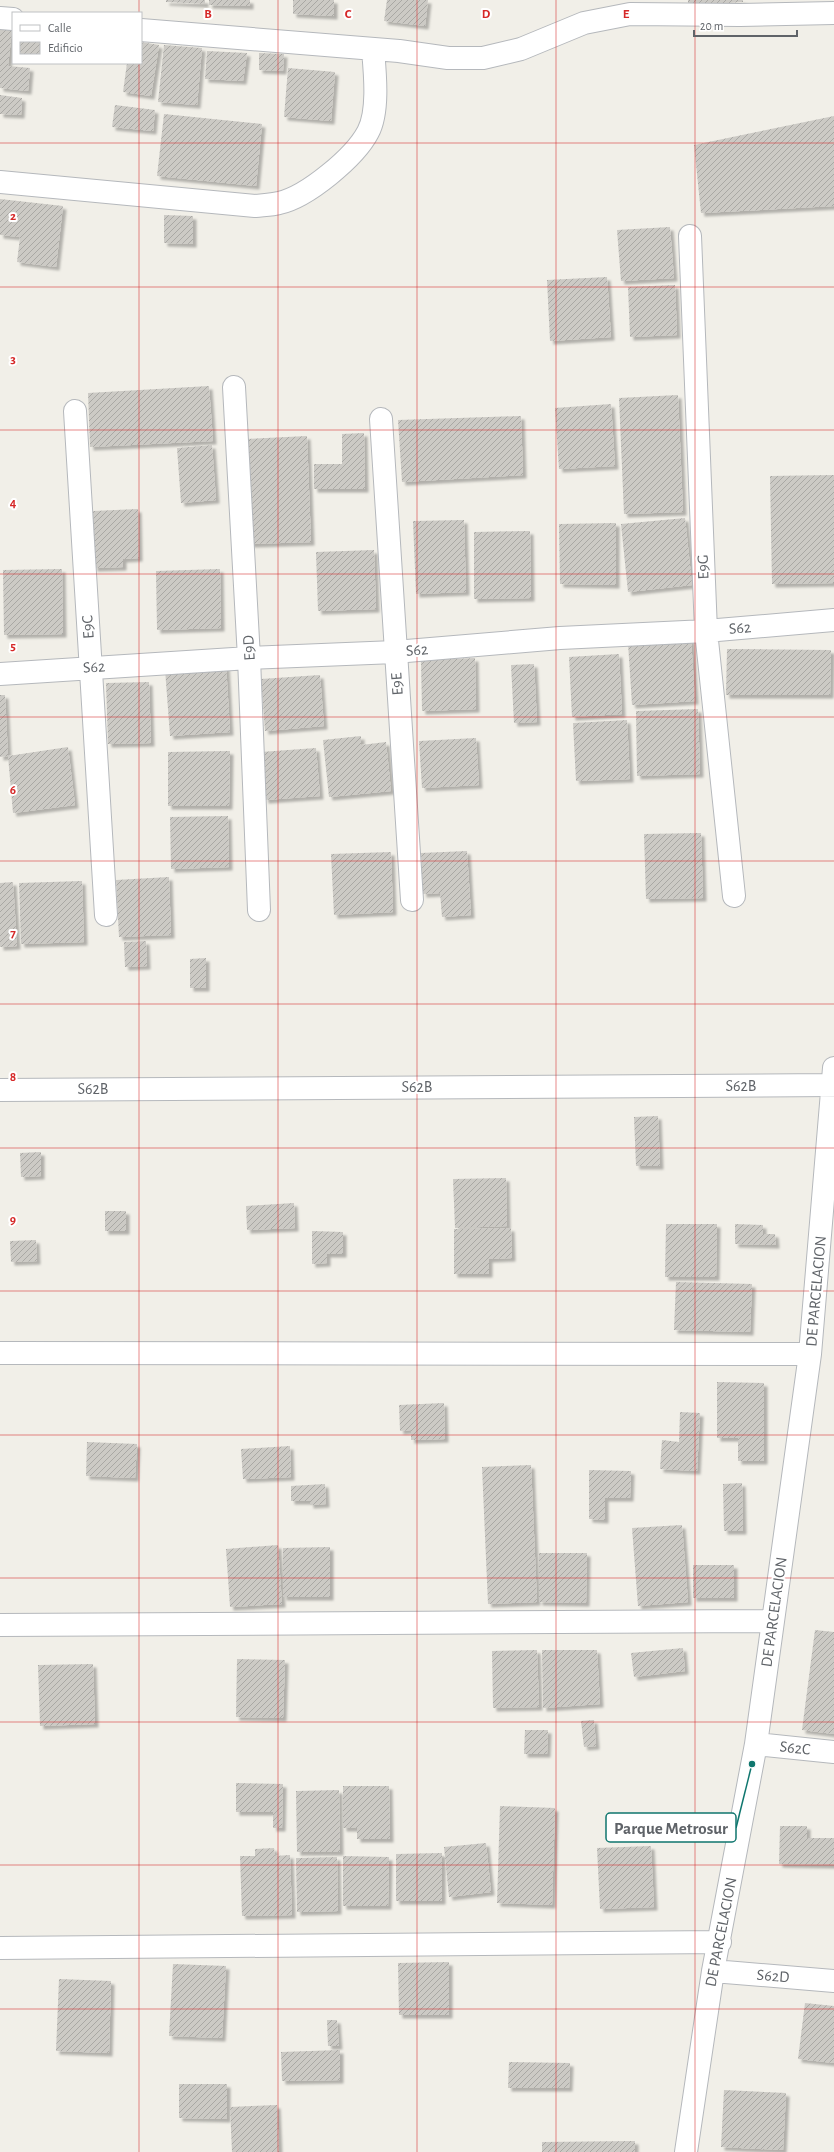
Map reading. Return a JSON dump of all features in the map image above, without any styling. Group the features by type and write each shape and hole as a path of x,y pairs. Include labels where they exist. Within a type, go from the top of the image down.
{"street":[{"path":"142,30 399,51 448,58 483,58 521,49 584,23 630,14 740,16 834,13"},
{"path":"0,18 12,19"},
{"path":"0,182 255,206 280,203 307,190 340,167 368,132 376,97 373,50"},
{"name":"E9G","path":"690,236 706,631 734,896"},
{"name":"E9D","path":"234,387 249,658 260,910"},
{"name":"E9C","path":"75,411 106,915"},
{"name":"E9E","path":"382,420 395,652 412,900"},
{"name":"S62","path":"0,674 249,658 395,652 560,638 706,631 834,620"},
{"name":"S62B","path":"0,1090 834,1080"},
{"name":"DE PARCELACION","path":"686,2152 713,1971 720,1942 756,1744 810,1354 834,1080"},
{"path":"0,1353 810,1354"},
{"path":"0,1625 773,1621"},
{"name":"S62C","path":"756,1744 834,1752"},
{"path":"0,1948 720,1942"},
{"name":"S62D","path":"713,1971 834,1981"}],"building":[{"path":"166,0 205,0 205,4 166,2"},
{"path":"209,0 250,0 250,6 209,5"},
{"path":"293,0 334,0 334,16 293,14"},
{"path":"387,0 428,0 425,26 384,21"},
{"path":"688,0 743,0 743,2 688,6"},
{"path":"0,29 12,30 8,66 30,68 28,91 0,88"},
{"path":"142,42 159,45 151,96 123,92 127,64 142,64"},
{"path":"164,45 202,48 197,105 158,102"},
{"path":"207,51 247,53 243,81 205,79"},
{"path":"259,53 284,54 283,71 259,70"},
{"path":"288,68 335,72 331,121 284,117"},
{"path":"0,95 22,98 21,115 0,114"},
{"path":"115,105 155,110 153,131 112,127"},
{"path":"164,114 262,124 256,186 157,176"},
{"path":"834,116 834,206 701,213 694,145"},
{"path":"0,199 63,206 56,267 17,262 20,237 0,235"},
{"path":"164,215 193,216 193,244 164,243"},
{"path":"670,227 674,278 621,281 617,230"},
{"path":"607,277 611,337 550,341 547,280"},
{"path":"675,285 677,335 630,337 628,287"},
{"path":"209,386 213,441 90,447 88,393"},
{"path":"678,395 683,512 624,514 619,398"},
{"path":"611,404 615,466 559,469 555,408"},
{"path":"521,416 523,475 402,482 398,420"},
{"path":"364,433 365,489 314,489 314,464 342,464 342,434"},
{"path":"307,436 311,542 250,544 246,439"},
{"path":"212,445 216,500 181,503 177,448"},
{"path":"834,475 834,583 772,584 770,476"},
{"path":"138,509 139,558 123,559 123,567 94,568 93,511"},
{"path":"685,518 692,585 628,592 621,524"},
{"path":"464,520 466,592 416,594 413,521"},
{"path":"616,523 616,585 560,584 559,524"},
{"path":"530,531 531,598 474,599 474,532"},
{"path":"374,550 376,609 318,611 316,552"},
{"path":"62,569 63,634 4,635 3,570"},
{"path":"220,569 221,628 157,630 156,571"},
{"path":"691,639 695,701 632,705 628,643"},
{"path":"727,649 831,650 830,695 726,695"},
{"path":"619,654 622,714 572,717 569,657"},
{"path":"475,658 476,709 422,711 421,660"},
{"path":"226,664 230,732 170,736 165,669"},
{"path":"534,664 537,722 514,723 511,665"},
{"path":"320,675 324,726 265,731 261,679"},
{"path":"149,682 151,743 108,744 106,683"},
{"path":"0,695 5,695 8,756 0,757"},
{"path":"698,709 700,774 637,776 636,711"},
{"path":"627,720 630,779 576,781 573,723"},
{"path":"361,736 361,745 386,742 391,791 329,797 323,740"},
{"path":"476,738 479,785 422,788 419,741"},
{"path":"68,747 75,805 13,813 8,756"},
{"path":"316,748 320,796 265,800 261,752"},
{"path":"230,751 229,806 168,806 168,752"},
{"path":"228,816 229,867 171,869 170,817"},
{"path":"701,833 703,898 646,899 644,834"},
{"path":"467,851 471,915 442,917 440,893 423,894 421,853"},
{"path":"391,852 393,912 334,915 331,854"},
{"path":"169,877 171,935 119,937 116,880"},
{"path":"82,881 84,942 21,944 19,883"},
{"path":"13,882 17,946 0,947 0,883"},
{"path":"146,941 147,966 125,967 124,942"},
{"path":"206,958 206,988 190,988 190,959"},
{"path":"658,1116 660,1166 636,1166 634,1117"},
{"path":"41,1152 41,1176 21,1177 20,1153"},
{"path":"506,1178 507,1226 455,1228 453,1179"},
{"path":"294,1203 295,1228 247,1230 246,1206"},
{"path":"105,1211 126,1211 126,1231 105,1231"},
{"path":"666,1224 717,1224 716,1277 665,1277"},
{"path":"735,1224 763,1225 763,1234 775,1234 776,1245 735,1244"},
{"path":"511,1228 512,1258 489,1259 489,1274 454,1274 454,1229"},
{"path":"312,1231 343,1232 343,1254 327,1254 327,1263 312,1264"},
{"path":"36,1240 37,1261 11,1262 10,1241"},
{"path":"676,1282 752,1284 750,1332 674,1330"},
{"path":"717,1382 764,1383 764,1461 738,1461 738,1438 717,1438"},
{"path":"444,1403 445,1439 411,1440 411,1430 400,1431 399,1405"},
{"path":"680,1412 700,1413 697,1471 660,1469 662,1440 679,1442"},
{"path":"87,1442 137,1444 135,1478 86,1476"},
{"path":"290,1446 291,1477 243,1479 241,1449"},
{"path":"531,1465 537,1602 488,1604 482,1467"},
{"path":"589,1470 631,1471 630,1498 605,1498 605,1520 589,1519"},
{"path":"742,1483 743,1531 724,1531 723,1484"},
{"path":"325,1484 326,1504 310,1505 310,1501 291,1501 291,1486"},
{"path":"682,1525 688,1602 638,1606 632,1528"},
{"path":"278,1545 282,1604 230,1607 226,1549"},
{"path":"330,1547 330,1597 283,1597 283,1548"},
{"path":"539,1553 587,1553 586,1603 539,1602"},
{"path":"693,1565 734,1565 734,1598 693,1598"},
{"path":"815,1630 834,1632 834,1734 802,1730"},
{"path":"683,1648 685,1671 634,1677 631,1653"},
{"path":"537,1650 539,1707 493,1708 492,1651"},
{"path":"542,1650 597,1650 600,1704 543,1708"},
{"path":"237,1659 285,1660 283,1718 236,1717"},
{"path":"93,1664 95,1724 40,1726 38,1665"},
{"path":"594,1720 596,1746 584,1747 581,1721"},
{"path":"525,1730 548,1730 547,1754 524,1754"},
{"path":"236,1783 283,1784 282,1828 273,1828 273,1812 236,1812"},
{"path":"343,1786 389,1786 390,1839 357,1839 357,1828 343,1828"},
{"path":"339,1790 340,1852 297,1852 296,1791"},
{"path":"500,1806 555,1808 552,1905 497,1903"},
{"path":"780,1826 807,1826 807,1838 834,1838 834,1865 779,1864"},
{"path":"486,1843 491,1892 449,1897 444,1847"},
{"path":"651,1846 654,1907 600,1909 597,1848"},
{"path":"274,1848 275,1856 290,1855 292,1915 242,1916 240,1856 255,1856 255,1849"},
{"path":"442,1853 442,1901 396,1901 396,1854"},
{"path":"343,1856 389,1857 388,1906 343,1906"},
{"path":"337,1857 338,1911 297,1912 296,1858"},
{"path":"449,1962 449,2015 399,2015 398,1963"},
{"path":"173,1964 226,1966 222,2038 169,2036"},
{"path":"59,1979 111,1981 109,2053 56,2051"},
{"path":"805,2003 834,2006 834,2063 798,2059"},
{"path":"327,2020 337,2020 339,2046 328,2046"},
{"path":"340,2050 340,2080 282,2081 281,2052"},
{"path":"509,2062 570,2063 569,2088 508,2088"},
{"path":"179,2084 227,2084 227,2119 179,2118"},
{"path":"724,2090 786,2093 783,2150 721,2147"},
{"path":"277,2105 279,2152 232,2152 230,2107"},
{"path":"635,2141 635,2152 542,2152 542,2142"}],"place":[{"name":"Parque Metrosur","path":"752,1764"}]}
